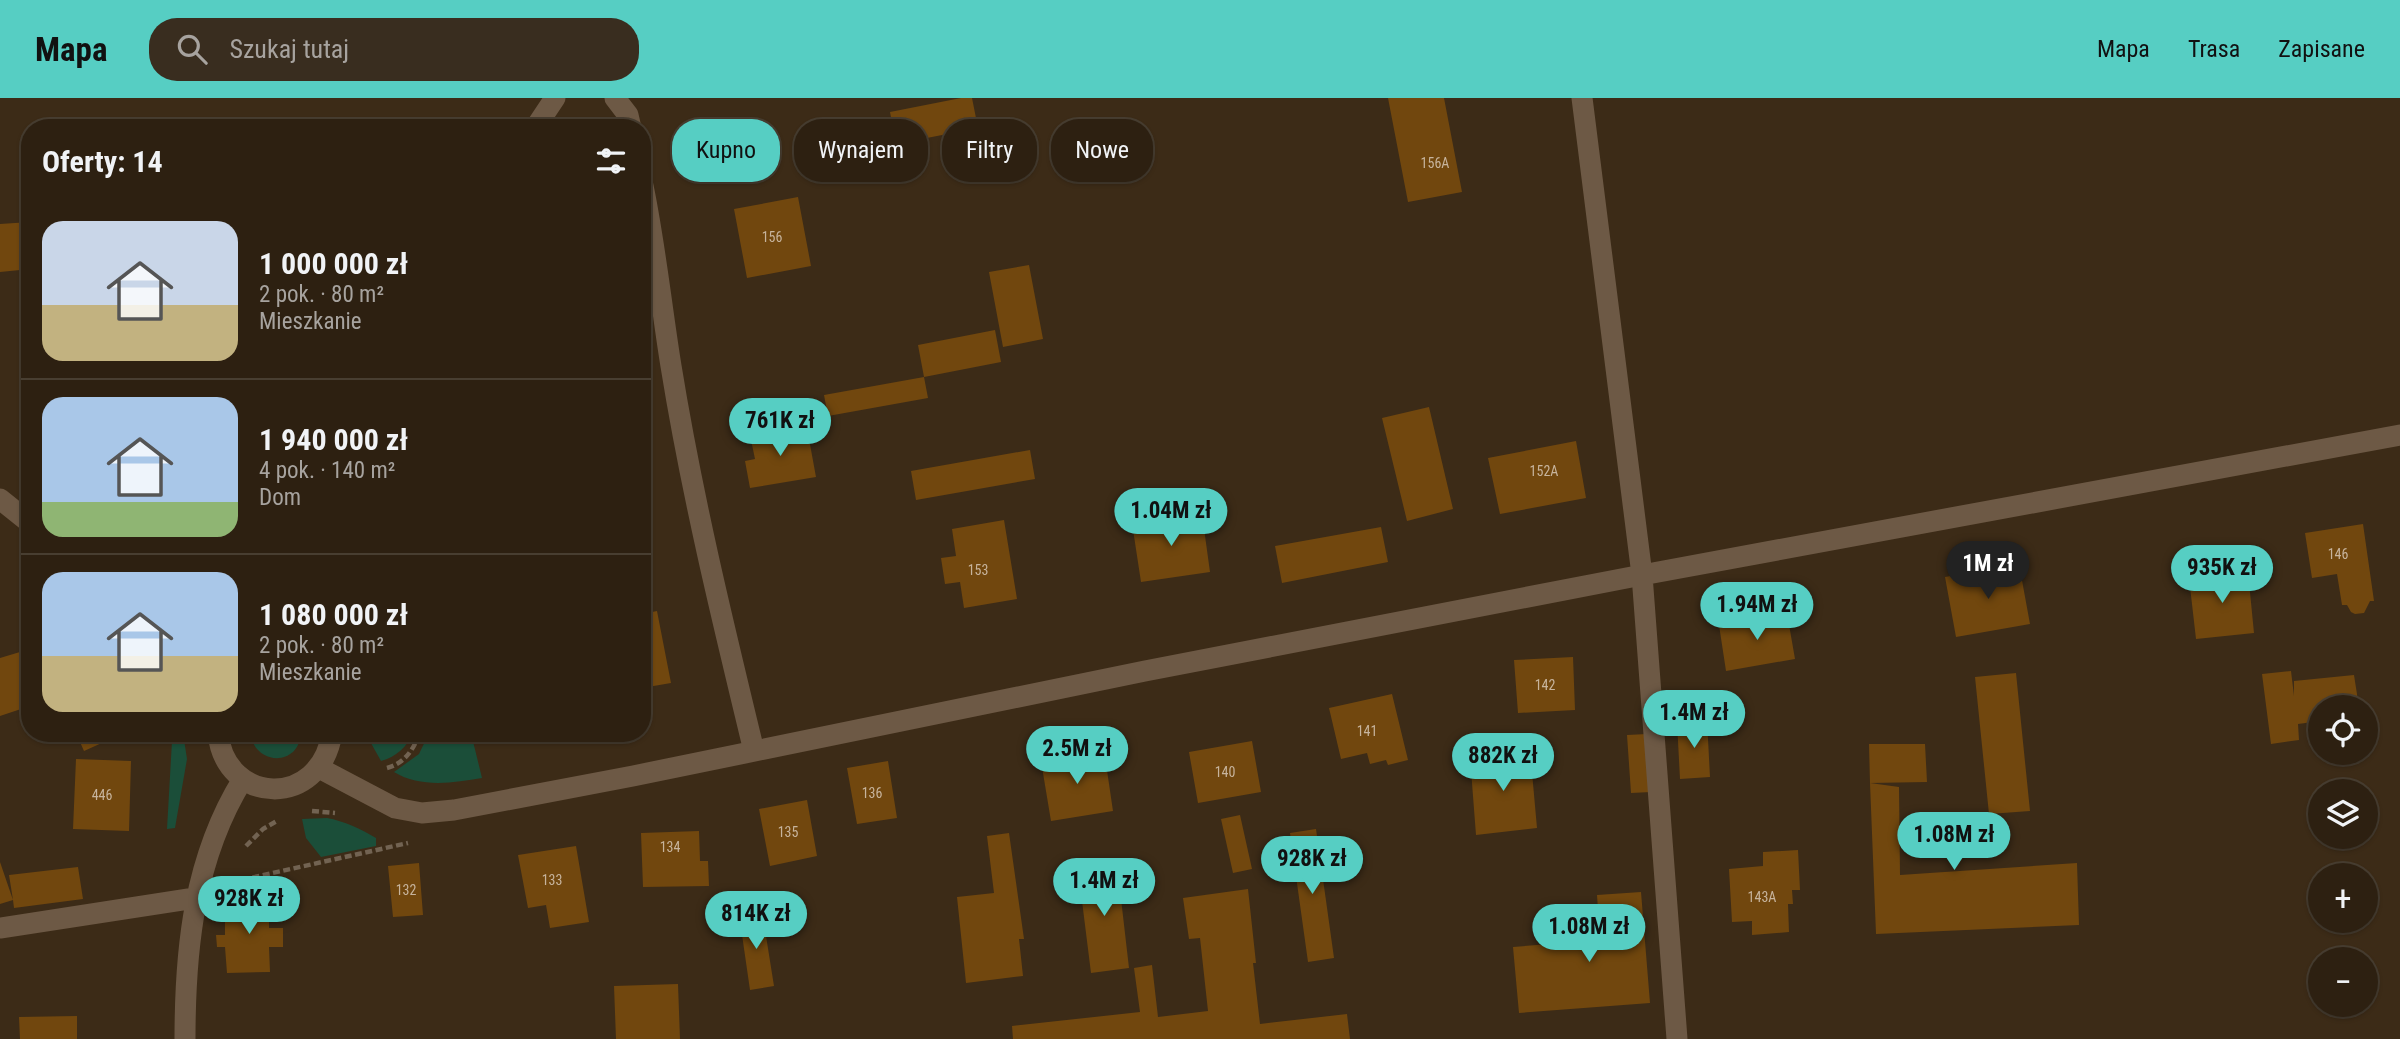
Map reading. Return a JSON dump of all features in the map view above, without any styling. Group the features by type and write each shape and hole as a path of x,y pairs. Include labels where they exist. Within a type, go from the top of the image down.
{"street":[{"path":"541,119 555,98"},
{"path":"615,98 629,119"},
{"path":"1582,98 1642,575 1677,1039"},
{"path":"651,224 671,366 704,545 754,751"},
{"path":"319,768 395,808 422,813 454,810 1145,671 1642,575 2400,435"},
{"path":"0,499 21,516"},
{"path":"220,742 222,753 231,768 243,779 259,787 275,789 292,787 306,779 319,768 329,752 331,742"},
{"path":"185,1039 190,938 195,898 216,830 243,779"},
{"path":"0,928 195,898"}],"path":[{"path":"379,769 394,766 407,757 415,742"},
{"path":"221,886 410,843"}],"green space":[{"path":"172,742 184,742 187,759 175,828 167,829"},
{"path":"253,742 299,742 293,752 277,758 260,752"},
{"path":"370,742 408,742 400,751 381,761"},
{"path":"425,742 473,742 482,778 448,783 426,782 394,772 419,754"},
{"path":"327,818 346,823 376,838 376,846 321,857 306,838 302,819"}],"building":[{"path":"972,98 976,119 942,119 942,135 928,138 928,119 891,119 890,112"},
{"path":"1388,98 1444,98 1462,192 1408,202"},
{"path":"798,197 811,266 747,278 734,209"},
{"path":"21,223 21,270 0,272 0,224"},
{"path":"1029,265 1043,339 1003,347 989,272"},
{"path":"995,330 1001,362 924,377 918,345"},
{"path":"924,377 928,398 828,416 824,395"},
{"path":"1429,407 1453,509 1407,521 1382,418"},
{"path":"807,428 816,477 750,488 745,461 755,459 750,435 784,429 785,433"},
{"path":"1576,441 1586,498 1500,514 1488,458"},
{"path":"1030,450 1035,479 916,500 911,471"},
{"path":"1202,514 1210,572 1141,582 1132,523"},
{"path":"1004,520 1017,599 964,608 960,582 945,584 941,558 956,556 952,529"},
{"path":"2363,524 2374,601 2370,601 2364,613 2355,614 2347,605 2342,605 2337,574 2312,578 2305,533"},
{"path":"1381,527 1388,562 1282,583 1275,546"},
{"path":"2019,564 2030,624 1956,637 1945,577"},
{"path":"2248,572 2254,633 2196,639 2189,578"},
{"path":"657,611 671,683 651,686 651,612"},
{"path":"1787,613 1795,659 1726,671 1719,625"},
{"path":"21,652 21,709 0,716 0,658"},
{"path":"1573,657 1575,710 1518,713 1514,660"},
{"path":"2291,671 2294,696 2294,681 2354,675 2357,695 2308,695 2308,723 2298,724 2299,740 2271,744 2262,674"},
{"path":"2016,673 2030,811 1989,814 1975,677"},
{"path":"1392,694 1408,760 1388,765 1386,760 1370,764 1367,753 1341,759 1329,708"},
{"path":"1707,720 1710,777 1680,779 1677,722"},
{"path":"1647,734 1651,792 1631,793 1627,735"},
{"path":"1252,741 1261,792 1198,803 1189,752"},
{"path":"80,742 104,742 84,751"},
{"path":"1869,744 1925,744 1927,782 1870,783"},
{"path":"1104,750 1113,811 1051,821 1041,761"},
{"path":"1530,750 1537,828 1476,835 1470,757"},
{"path":"76,759 131,761 129,831 73,829"},
{"path":"888,761 897,818 857,824 847,768"},
{"path":"1870,783 1899,787 1900,875 2077,863 2079,925 1876,934"},
{"path":"807,800 817,856 770,866 759,809"},
{"path":"1240,815 1252,869 1233,873 1221,819"},
{"path":"1316,829 1334,958 1308,962 1290,833"},
{"path":"699,831 700,861 708,861 709,886 643,887 641,833"},
{"path":"1009,833 1024,939 1019,939 1023,976 966,983 957,897 994,893 987,836"},
{"path":"576,846 589,922 550,928 546,905 528,908 518,855"},
{"path":"1798,850 1800,890 1792,890 1793,904 1788,904 1789,932 1752,935 1752,921 1732,922 1729,869 1763,866 1763,852"},
{"path":"0,862 13,900 0,904"},
{"path":"419,863 423,915 393,917 388,866"},
{"path":"1117,864 1129,968 1091,973 1078,869"},
{"path":"78,867 83,899 14,908 9,875"},
{"path":"1248,889 1260,1024 1347,1014 1350,1039 1013,1039 1012,1026 1140,1012 1134,968 1152,965 1158,1017 1208,1011 1200,938 1189,939 1183,898"},
{"path":"260,891 261,914 269,914 269,928 283,928 283,947 269,947 270,972 227,973 225,947 217,947 216,935 225,935 225,915 236,914 236,893"},
{"path":"1641,892 1650,1003 1519,1013 1513,947 1600,940 1597,895"},
{"path":"762,911 774,986 750,990 739,914"},
{"path":"678,984 680,1039 616,1039 614,986"},
{"path":"77,1016 77,1039 20,1039 19,1017"}]}
